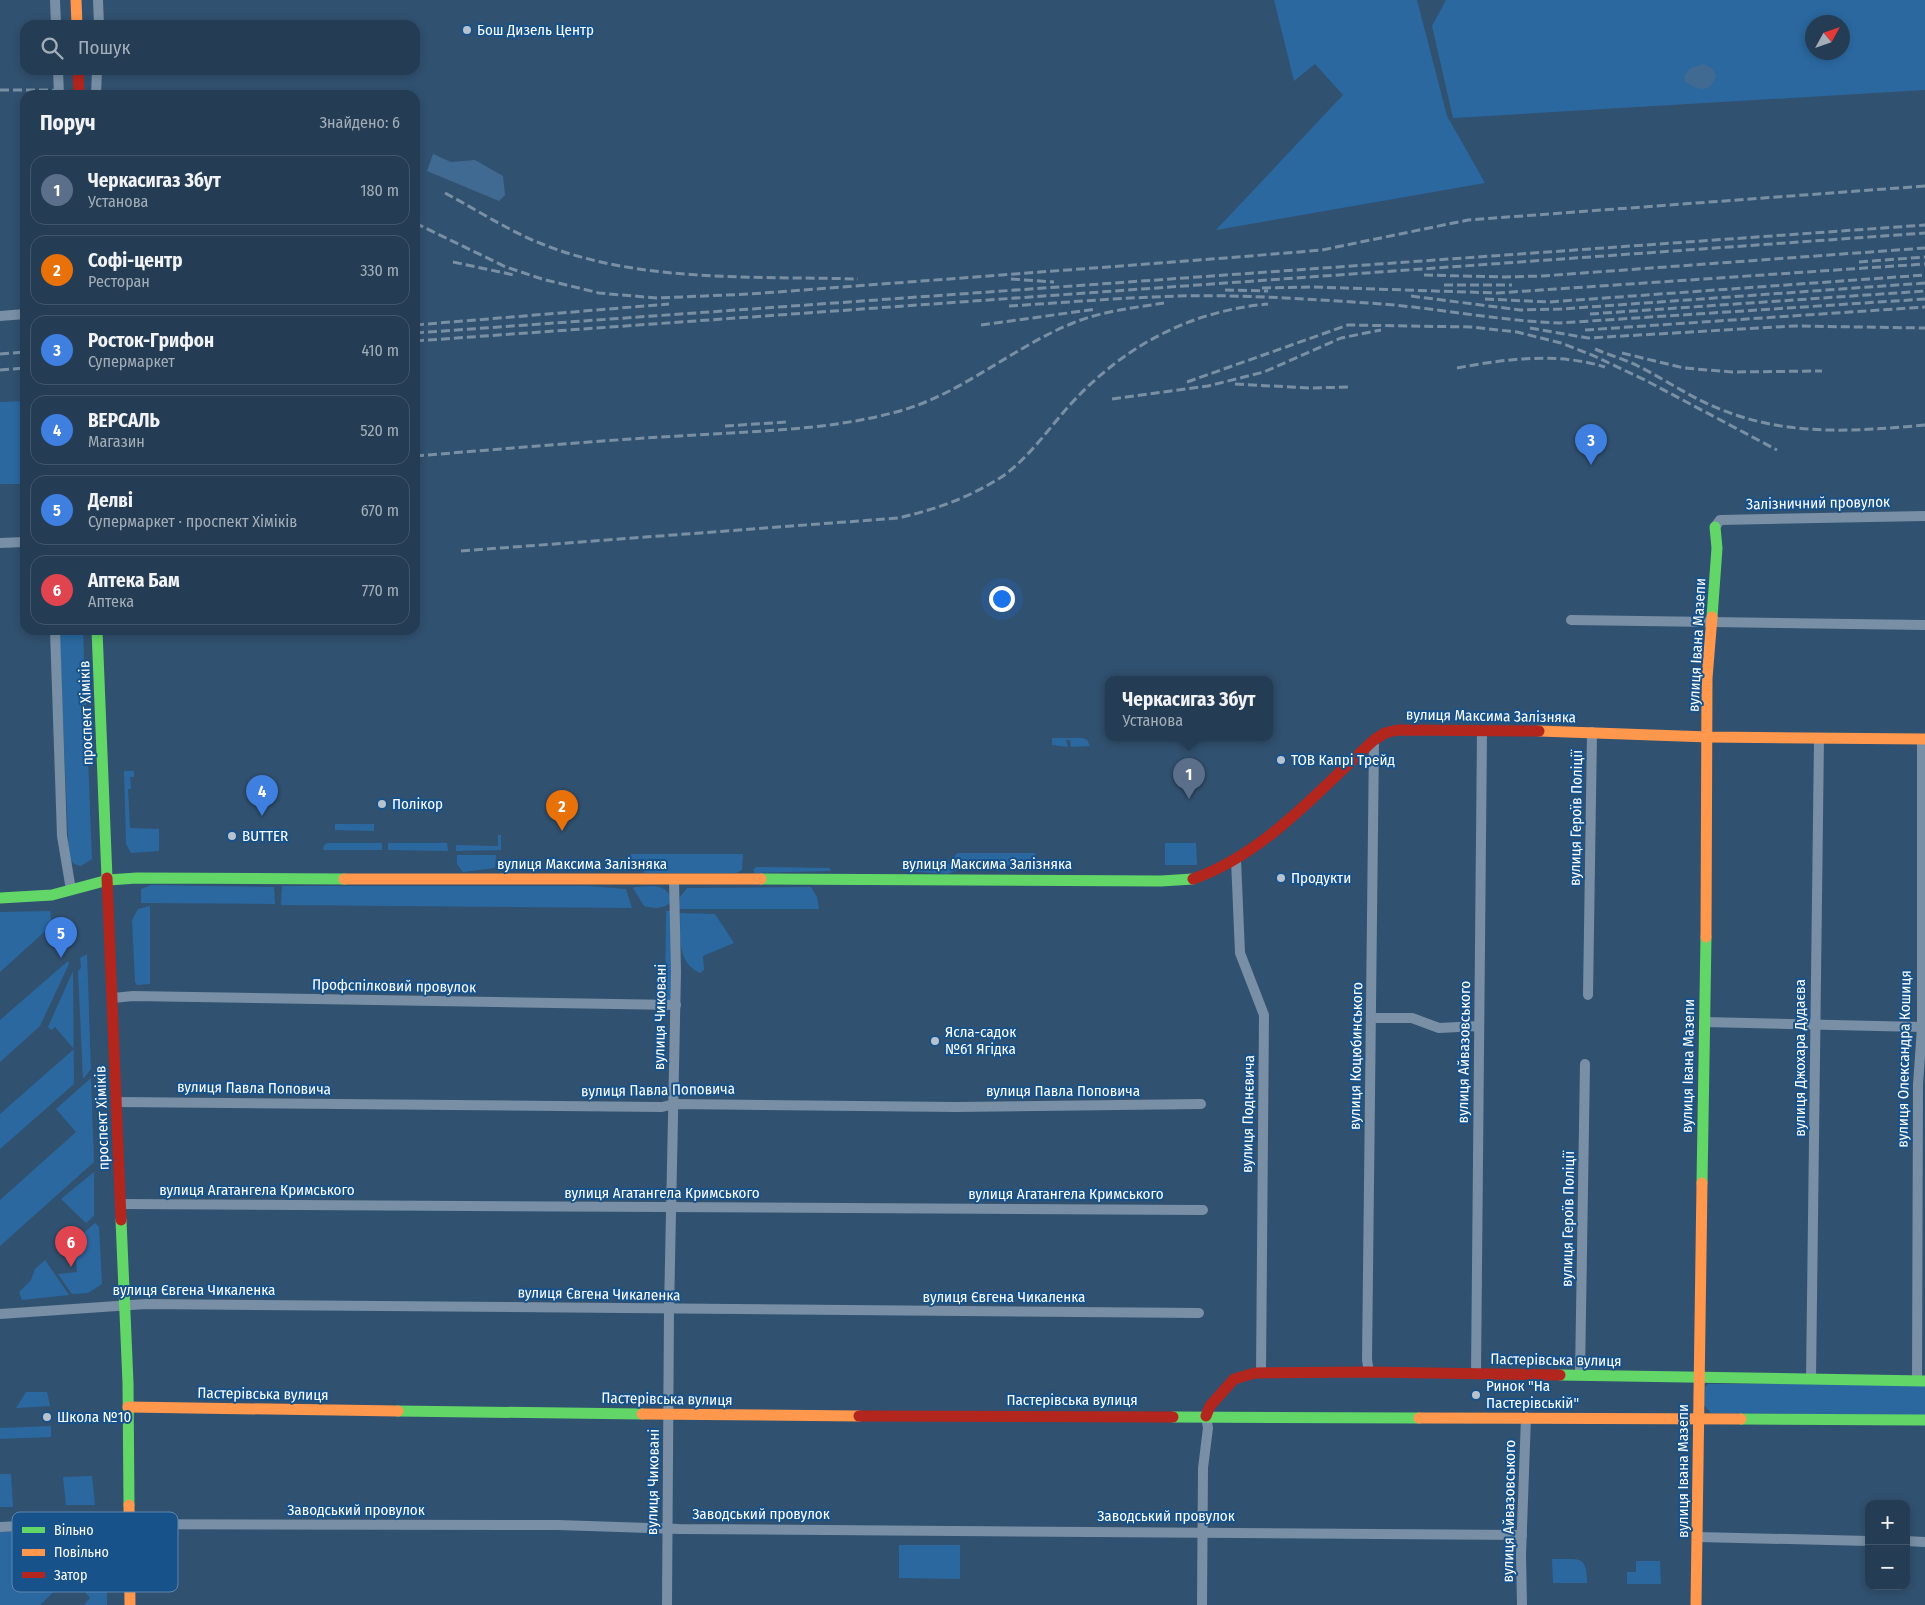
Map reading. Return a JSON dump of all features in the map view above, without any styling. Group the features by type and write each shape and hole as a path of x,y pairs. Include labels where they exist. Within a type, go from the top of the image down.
{"main road":[{"path":"76,0 77,20"},
{"path":"78,75 79,90"},
{"name":"вулиця Івана Мазепи","path":"1696,1605 1709,737 1707,678 1717,548 1715,527"},
{"name":"проспект Хіміків","path":"97,635 125,1304 130,1512"},
{"name":"вулиця Максима Залізняка","path":"0,898 52,895 108,880 885,878 1161,881 1193,879 1236,860 1272,832 1374,740 1385,733 1397,730 1592,732 1709,737 1923,738"},
{"name":"Пастерівська вулиця","path":"1206,1416 1210,1406 1234,1379 1261,1373 1369,1372 1921,1380"},
{"name":"Пастерівська вулиця","path":"128,1408 669,1415 1925,1420"},
{"name":"проспект Хіміків","path":"130,1592 130,1605"}],"street":[{"path":"55,0 56,20"},
{"path":"98,0 99,20"},
{"path":"58,75 59,90"},
{"path":"96,90 97,75"},
{"path":"0,316 20,314"},
{"name":"Залізничний провулок","path":"1715,527 1720,520 1925,516"},
{"path":"0,543 20,542"},
{"path":"1571,620 1925,624"},
{"name":"проспект Хіміків","path":"55,635 62,836 71,890"},
{"name":"вулиця Айвазовського","path":"1476,1374 1482,731"},
{"name":"вулиця Героїв Поліції","path":"1588,995 1592,732"},
{"name":"вулиця Джохара Дудаєва","path":"1811,1379 1819,738"},
{"name":"вулиця Олександра Кошиця","path":"1921,1380 1923,738"},
{"name":"вулиця Коцюбинського","path":"1369,1372 1367,1360 1374,740"},
{"name":"вулиця Поднєвича","path":"1236,860 1240,953 1264,1015 1261,1373"},
{"name":"вулиця Чиковані","path":"667,1605 666,1528 669,1415 670,1208 676,1005 674,880"},
{"name":"Профспілковий провулок","path":"112,998 133,996 676,1005"},
{"path":"1372,1018 1412,1018 1439,1028 1479,1026"},
{"path":"1704,1022 1922,1027"},
{"name":"вулиця Героїв Поліції","path":"1580,1375 1585,1064"},
{"name":"вулиця Павла Поповича","path":"116,1102 662,1107 674,1104 956,1106 1201,1104"},
{"name":"вулиця Агатангела Кримського","path":"120,1204 1202,1210"},
{"name":"вулиця Євгена Чикаленка","path":"0,1314 125,1304 1199,1313"},
{"path":"1202,1605 1203,1468 1208,1428 1206,1416"},
{"name":"вулиця Айвазовського","path":"1522,1605 1526,1417"},
{"name":"Заводський провулок","path":"178,1525 558,1525 666,1528 1522,1535"},
{"path":"1698,1536 1865,1540"},
{"path":"1910,1541 1925,1542"}],"shaded area":[{"path":"1274,0 1417,0 1447,116 1485,183 1216,230 1343,95 1315,64 1294,81"},
{"path":"1446,0 1925,0 1925,90 1453,118 1432,26"},
{"path":"1704,64 1713,69 1716,76 1714,82 1708,88 1700,89 1685,82 1684,76 1690,68"},
{"path":"433,154 451,162 475,160 503,176 505,195 499,201 427,171"},
{"path":"20,401 20,484 0,484 0,402"},
{"path":"59,635 83,635 92,859 81,866 74,864 69,858"},
{"path":"1052,738 1083,738 1087,740 1090,746 1071,747 1070,740 1066,740 1068,747 1052,745"},
{"path":"124,771 134,771 134,777 130,777 131,789 128,789 130,828 159,829 159,851 131,853 126,844"},
{"path":"335,824 374,824 374,831 335,830"},
{"path":"498,835 501,835 501,850 456,851 456,845 498,846"},
{"path":"328,843 382,843 382,850 323,850 324,845"},
{"path":"388,843 447,843 448,851 388,850"},
{"path":"1165,843 1196,843 1197,865 1165,865"},
{"path":"958,853 1035,853 1036,864 1005,865 1005,860 988,861 986,869 959,869 948,874 903,871 904,866 907,864 955,864 955,855"},
{"path":"631,854 743,854 742,870 736,873 645,873 631,859"},
{"path":"457,855 496,855 495,868 463,872 457,864"},
{"path":"756,867 829,868 831,871 755,873 753,870"},
{"path":"151,885 274,887 275,904 141,903 141,889"},
{"path":"282,886 588,886 626,889 632,908 281,905"},
{"path":"654,886 666,891 669,895 671,902 668,905 654,908 644,906 633,888"},
{"path":"811,887 817,897 819,909 679,909 680,897 687,888"},
{"path":"150,906 150,984 137,985 135,982 132,920 138,909"},
{"path":"50,911 52,925 0,972 0,912"},
{"path":"666,911 671,911 671,1000 665,1001"},
{"path":"680,913 715,914 734,943 703,956 704,970 700,973 692,968 683,956 680,940"},
{"path":"87,954 91,1069 83,1079 78,971 81,968 80,958"},
{"path":"68,961 69,964 40,1026 0,1062 0,1020"},
{"path":"73,971 74,1049 55,1027 51,1030 48,1027"},
{"path":"74,1049 74,1084 0,1149 0,1114"},
{"path":"91,1078 94,1162 0,1246 0,1200 76,1132 56,1109"},
{"path":"94,1172 94,1216 86,1223 61,1199"},
{"path":"95,1223 99,1227 102,1284 88,1293 72,1294 58,1274 77,1272 76,1259 70,1245"},
{"path":"45,1260 69,1295 22,1300 19,1292 31,1280 35,1269"},
{"path":"1708,1384 1925,1384 1925,1415 1711,1413 1704,1405 1705,1387"},
{"path":"26,1392 47,1392 50,1406 16,1408"},
{"path":"51,1426 51,1437 0,1439 0,1428"},
{"path":"0,1474 11,1474 13,1507 0,1507"},
{"path":"92,1476 95,1505 66,1505 63,1477"},
{"path":"0,1532 12,1532 12,1592 53,1592 40,1605 0,1605"},
{"path":"899,1545 960,1545 960,1579 899,1578"},
{"path":"1552,1559 1574,1559 1583,1562 1587,1573 1587,1583 1553,1583"},
{"path":"1636,1561 1660,1561 1661,1584 1627,1584 1627,1572 1636,1572"},
{"path":"85,1592 107,1592 107,1605 84,1605 90,1598"}],"railway":[{"path":"0,90 20,90"},
{"path":"20,90 49,90"},
{"path":"420,225 506,267 542,279 599,293 657,298 750,294 1322,250 1468,220 1925,186"},
{"path":"445,193 530,239 579,257 618,266 698,275 858,279"},
{"path":"420,333 1925,225"},
{"path":"420,341 1925,233"},
{"path":"1424,275 1542,276 1925,248"},
{"path":"1859,262 1925,257"},
{"path":"453,262 514,275"},
{"path":"1262,288 1314,287 1497,293 1925,264"},
{"path":"1485,299 1549,302 1925,275"},
{"path":"1011,279 1054,282"},
{"path":"1411,296 1520,310 1561,309 1925,283"},
{"path":"1444,285 1512,285"},
{"path":"1225,290 1268,291"},
{"path":"1590,314 1925,291"},
{"path":"1009,306 1153,297 1239,296 1383,304 1516,320 1560,323 1925,299"},
{"path":"420,456 613,440 816,427 870,418 896,412 942,394 1050,333 1073,323 1106,313 1164,303"},
{"path":"420,325 669,304"},
{"path":"461,551 898,518 925,511 976,492 1010,471 1089,386 1133,350 1184,324 1210,315 1268,304"},
{"path":"1585,330 1925,307"},
{"path":"981,325 1097,309"},
{"path":"1187,382 1348,325 1471,327 1517,332 1561,343 1592,355 1645,380 1777,450"},
{"path":"1530,328 1588,338 1795,326 1925,328"},
{"path":"1112,399 1208,386 1264,372 1341,338 1381,330"},
{"path":"1595,349 1638,366 1708,404 1735,415 1762,422 1815,430 1925,425"},
{"path":"0,354 20,352"},
{"path":"1622,353 1684,368 1732,372 1822,371"},
{"path":"1457,368 1531,358 1587,362 1605,367"},
{"path":"0,370 20,368"},
{"path":"1235,384 1309,388 1351,387"},
{"path":"725,426 787,422"}],"traffic: fast":[{"path":"1712,617 1717,548 1715,527"},
{"path":"97,635 107,878"},
{"path":"0,898 52,895 108,880 137,878 344,879"},
{"path":"761,879 1161,881 1193,879"},
{"path":"1702,1183 1706,937"},
{"path":"121,1220 128,1383 129,1505"},
{"path":"1560,1375 1925,1381"},
{"path":"398,1411 642,1414"},
{"path":"1173,1417 1419,1418"},
{"path":"1741,1419 1925,1420"}],"traffic: slow":[{"path":"76,0 77,20"},
{"path":"1706,937 1707,678 1712,617"},
{"path":"1539,731 1709,737 1925,739"},
{"path":"344,879 761,879"},
{"path":"1696,1605 1702,1183"},
{"path":"128,1407 398,1411"},
{"path":"642,1414 859,1416"},
{"path":"1419,1418 1741,1419"},
{"path":"129,1505 129,1512"},
{"path":"130,1592 130,1605"}],"traffic: jam":[{"path":"78,75 79,90"},
{"path":"1193,879 1219,868 1244,854 1267,837 1290,819 1374,740 1385,733 1397,730 1539,731"},
{"path":"107,878 121,1220"},
{"path":"1206,1416 1210,1406 1234,1379 1255,1373 1369,1372 1560,1375"},
{"path":"859,1416 1173,1417"}],"place":[{"name":"Бош Дизель Центр","path":"467,30"},
{"name":"Росток-Грифон","path":"1591,465"},
{"name":"ТОВ Капрі Трейд","path":"1281,760"},
{"name":"Черкасигаз Збут","path":"1189,799"},
{"name":"Полікор","path":"382,804"},
{"name":"ВЕРСАЛЬ","path":"262,816"},
{"name":"Софі-центр","path":"562,831"},
{"name":"BUTTER","path":"232,836"},
{"name":"Продукти","path":"1281,878"},
{"name":"Делві","path":"61,958"},
{"name":"Ясла-садок №61 Ягідка","path":"935,1041"},
{"name":"Аптека Бам","path":"71,1267"},
{"name":"Ринок \"На Пастерівській\"","path":"1476,1395"},
{"name":"Школа №10","path":"47,1417"}]}
